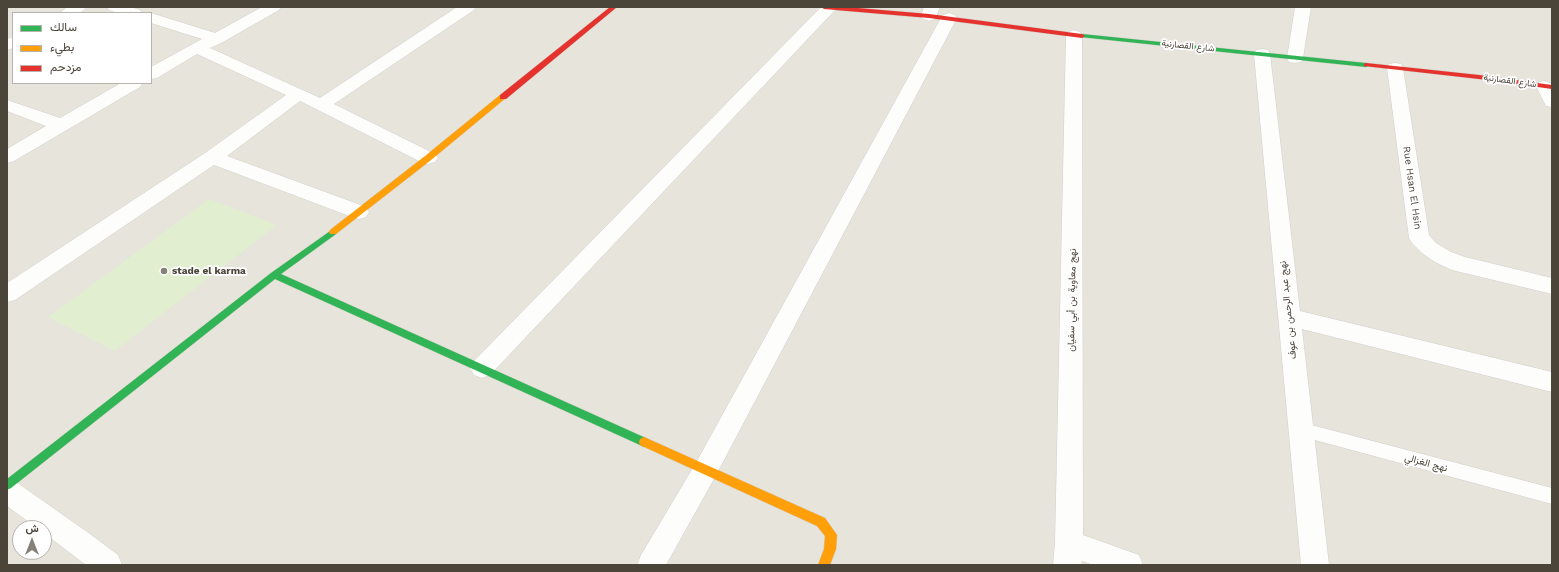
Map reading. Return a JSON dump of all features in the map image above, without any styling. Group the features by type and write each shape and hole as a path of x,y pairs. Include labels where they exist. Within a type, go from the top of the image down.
{"street":[{"path":"70,12 79,7"},
{"path":"115,7 131,12"},
{"path":"152,73 273,7"},
{"path":"321,105 468,7"},
{"path":"7,485 274,275 359,212 428,158 614,7"},
{"path":"482,368 827,7"},
{"name":"شارع القصارنية","path":"827,7 937,14 1074,35 1395,68 1550,92"},
{"path":"1295,58 1303,7"},
{"path":"651,565 706,470 937,14"},
{"path":"152,18 217,39"},
{"name":"نهج معاوية بن أبي سفيان","path":"1068,554 1074,35"},
{"path":"196,48 299,94 428,158"},
{"name":"نهج عبد الرحمن بن عوف","path":"1262,54 1314,565"},
{"name":"Rue Hsan El Hsin","path":"1395,68 1419,238 1429,248 1443,257 1460,264 1552,286"},
{"path":"7,157 132,84"},
{"path":"7,294 212,157 299,94"},
{"path":"7,105 60,125"},
{"path":"212,157 359,212"},
{"path":"274,275 821,522 831,535 830,549 824,565"},
{"path":"1289,317 1552,382"},
{"path":"7,491 108,565"},
{"path":"1068,554 1129,565"}],"lane":[{"name":"نهج الغزالي","path":"1300,429 1552,496"}],"shaded area":[{"path":"7,7 1552,7 1552,565 7,565"}],"green space":[{"name":"stade el karma","path":"209,199 277,225 115,351 48,317"}],"traffic: fast":[{"path":"1082,36 1366,65"},
{"path":"7,485 274,275 333,232"},
{"path":"274,275 644,442"}],"traffic: slow":[{"path":"333,232 503,97"},
{"path":"644,442 821,522 831,535 830,549 824,565"}],"traffic: jam":[{"path":"503,97 614,7"},
{"path":"824,7 929,16 1082,36"},
{"path":"1366,65 1479,77 1552,87"}],"place":[{"name":"stade el karma","path":"164,271"}]}
